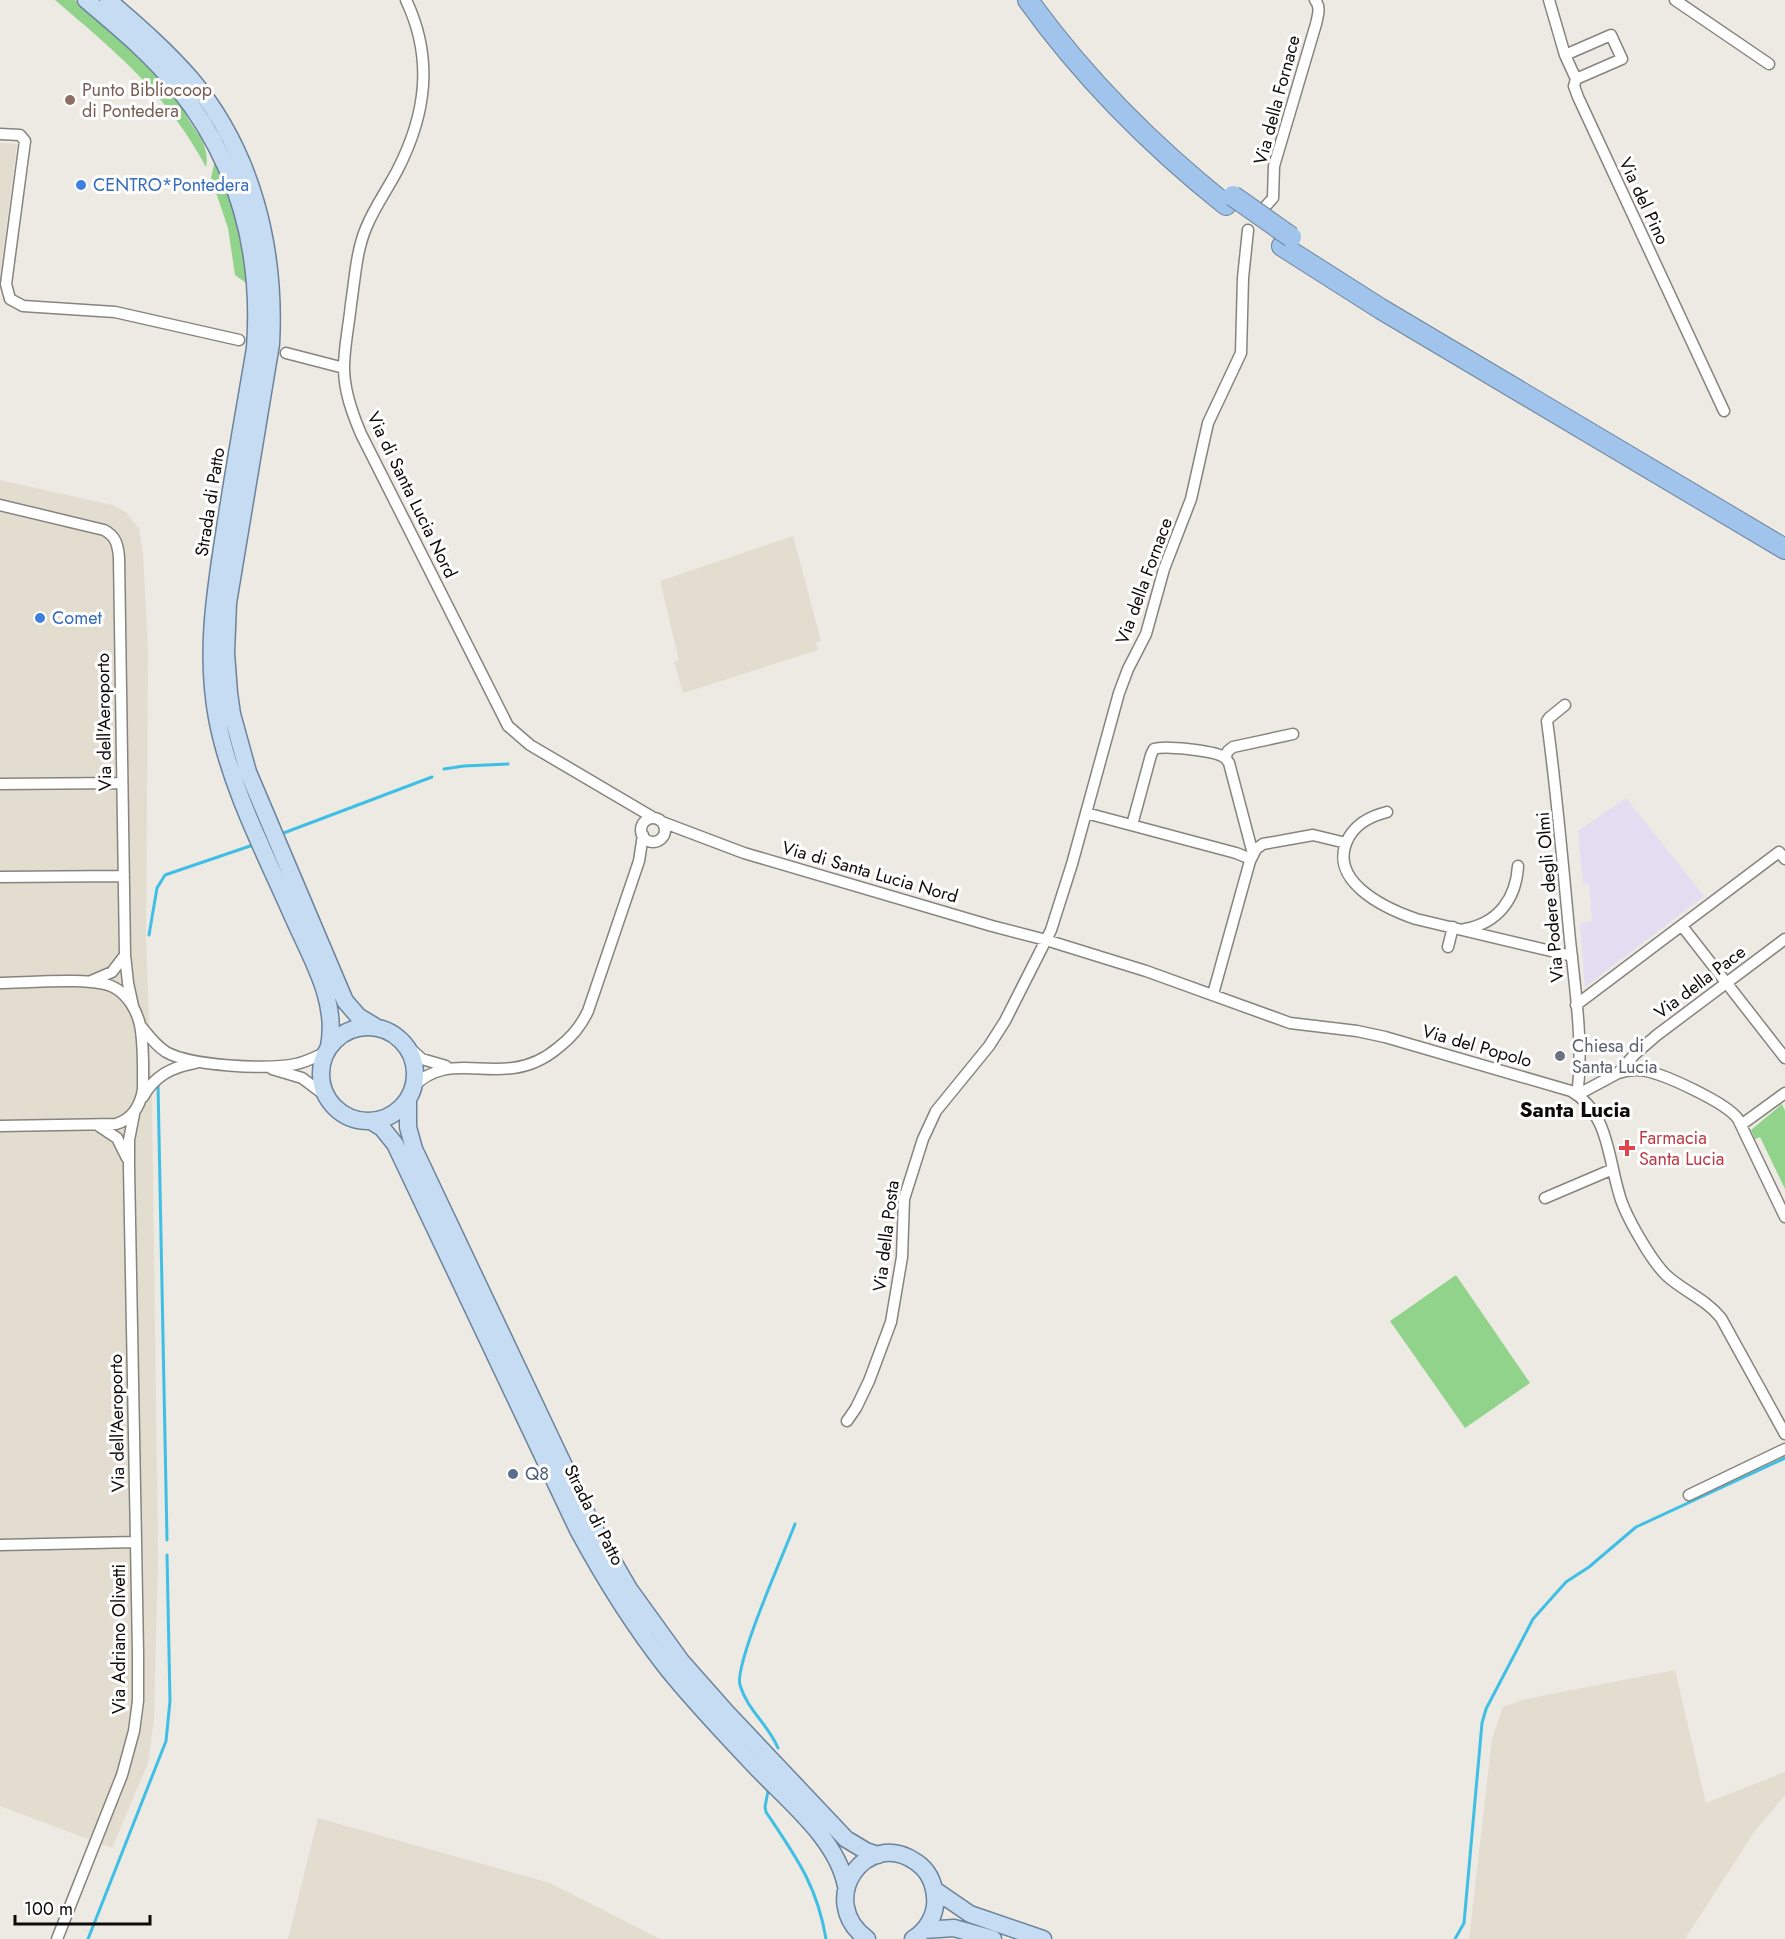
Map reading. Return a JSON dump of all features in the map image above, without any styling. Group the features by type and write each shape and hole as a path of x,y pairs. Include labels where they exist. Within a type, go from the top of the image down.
{"highway":[{"path":"1028,0 1065,50 1112,102 1178,166 1230,200 1381,309 1785,549"},
{"path":"1042,0 1091,61 1127,100 1230,200"},
{"path":"1287,242 1785,535"}],"main road":[{"name":"Strada di Patto","path":"86,0 148,55 194,109 225,162 246,222 255,271 255,348 214,598 210,651 212,688 222,742 242,799 325,990 332,1025 327,1049"},
{"name":"Strada di Patto","path":"108,0 153,40 191,79 204,96 216,113 240,158 259,210 271,276 271,344 228,603 226,653 229,693 232,714 248,772 345,1001 358,1016 375,1027"},
{"path":"364,1026 375,1027 390,1032 403,1042 413,1060 415,1074 410,1094 395,1112 371,1121 353,1119 342,1114 326,1096 320,1074 327,1049 337,1038 347,1031 364,1026"},
{"name":"Strada di Patto","path":"410,1094 408,1127 414,1149 592,1525 629,1589 667,1644 727,1713 846,1839 878,1855 896,1854 914,1860 927,1873 935,1890 970,1914 1043,1939"},
{"name":"Strada di Patto","path":"371,1121 382,1128 395,1144 578,1530 601,1573 628,1615 668,1669 716,1725 823,1837 838,1863 846,1886 844,1895 846,1912 854,1928 867,1939"},
{"path":"846,1886 858,1866 878,1855"},
{"path":"918,1935 934,1912 935,1890"},
{"path":"918,1935 954,1928 993,1939"}],"street":[{"name":"Via di Santa Lucia Nord","path":"406,0 422,47 424,64 421,104 405,154 361,240 344,368 348,400 361,434 508,726 530,745 658,820 686,832 744,853 992,926 1046,939"},
{"name":"Via del Pino","path":"1549,0 1565,55 1576,80 1574,86 1578,96 1724,411"},
{"path":"1675,0 1769,64"},
{"name":"Via della Fornace","path":"1264,208 1273,198 1274,166 1316,24 1319,1"},
{"path":"1565,55 1611,34 1622,59 1576,80"},
{"path":"0,134 20,135 24,138 25,144 4,298 0,304"},
{"name":"Via della Fornace","path":"1046,939 1051,930 1086,813 1119,693 1128,669 1146,634 1164,569 1191,499 1208,423 1241,353 1243,278 1248,230"},
{"path":"6,284 10,299 23,306 115,312 239,340"},
{"path":"286,354 344,368"},
{"name":"Via dell'Aeroporto","path":"0,505 104,530 116,541 125,955 128,983 140,1025"},
{"name":"Via Podere degli Olmi","path":"1565,705 1547,721 1554,771 1576,1005 1580,1081 1577,1095"},
{"path":"1225,758 1233,747 1293,734"},
{"path":"1132,825 1151,755 1155,749 1167,747 1217,755 1225,758 1230,769 1252,856"},
{"path":"0,784 122,783"},
{"path":"1387,812 1361,823 1346,843 1344,860 1347,873 1368,895 1408,916 1572,956"},
{"path":"1086,813 1252,856"},
{"path":"639,861 643,825 649,819 658,820 665,830 658,840"},
{"path":"410,1094 423,1077 444,1069 506,1069 527,1065 554,1051 576,1032 588,1011 639,861 645,850 674,832 686,832"},
{"path":"643,834 646,840 658,840"},
{"path":"1213,994 1252,856 1257,847 1313,835 1346,843"},
{"path":"1576,1005 1782,855"},
{"path":"1457,928 1483,924 1504,908 1515,890 1518,866"},
{"path":"0,877 124,876"},
{"path":"1682,926 1785,1058"},
{"path":"1448,947 1457,928"},
{"name":"Via del Popolo","path":"1046,939 1213,994 1290,1023 1357,1031 1385,1037 1555,1085 1577,1095 1588,1104 1602,1127 1625,1209 1647,1250 1665,1274 1711,1306 1721,1318 1785,1434"},
{"name":"Via della Posta","path":"847,1421 869,1381 891,1322 902,1257 904,1198 923,1139 936,1111 989,1046 1005,1021 1046,939"},
{"name":"Via della Pace","path":"1577,1095 1618,1073 1657,1035 1785,939"},
{"path":"87,982 112,972 122,962 125,955"},
{"path":"0,983 104,983 114,987 133,1006"},
{"path":"140,1025 159,1047 174,1055 198,1062 263,1066 294,1065 327,1049"},
{"path":"140,1025 143,1090 141,1100"},
{"path":"403,1042 422,1059 455,1068"},
{"path":"141,1100 155,1080 165,1072 198,1062"},
{"path":"263,1066 302,1078 326,1096"},
{"path":"1618,1073 1636,1070 1661,1075 1732,1111 1742,1125 1785,1217"},
{"path":"1742,1125 1785,1093"},
{"name":"Via dell'Aeroporto","path":"136,1542 129,1140 134,1114 141,1100"},
{"path":"0,1126 98,1126 121,1123 134,1114"},
{"name":"Via dell'Aeroporto","path":"98,1126 112,1133 121,1143 129,1167"},
{"path":"1545,1197 1613,1169"},
{"path":"1689,1495 1785,1449"},
{"path":"0,1545 136,1542"},
{"name":"Via Adriano Olivetti","path":"57,1939 122,1775 134,1731 138,1701 136,1542"}],"shaded area":[{"path":"0,143 17,144 0,275"},
{"path":"0,480 112,505 126,512 139,529 143,553 148,651 146,941 152,1103 158,1558 154,1719 148,1763 112,1848 0,1806"},
{"path":"793,536 821,641 816,643 818,650 683,693 674,662 679,660 660,581"},
{"path":"1626,798 1704,896 1585,987 1580,923 1592,921 1589,884 1583,884 1578,831"},
{"path":"1675,1670 1706,1803 1785,1772 1785,1795 1754,1832 1685,1939 1469,1939 1492,1739 1503,1707 1526,1699"},
{"path":"318,1818 550,1883 660,1939 288,1939"}],"green space":[{"path":"55,0 75,0 130,48 168,86 179,100 203,143 207,160 206,167 175,118 139,76"},
{"path":"215,160 239,217 249,285 235,275 228,228 211,178"},
{"path":"1782,1104 1785,1111 1785,1189 1760,1137 1755,1139 1751,1130"},
{"path":"1456,1275 1530,1383 1465,1428 1390,1321"}],"waterway":[{"path":"444,769 508,764"},
{"path":"281,834 432,777"},
{"path":"149,935 157,888 165,875 253,845"},
{"path":"158,1084 167,1540"},
{"path":"1455,1939 1464,1923 1482,1723 1486,1709 1533,1619 1566,1582 1589,1567 1636,1527 1785,1458"},
{"path":"778,1748 743,1694 740,1673 752,1632 795,1524"},
{"path":"88,1939 166,1741 170,1701 167,1555"},
{"path":"768,1791 766,1812 804,1872 817,1903 826,1939"}],"place":[{"name":"Punto Bibliocoop di Pontedera","path":"70,100"},
{"name":"CENTRO*Pontedera","path":"81,185"},
{"name":"Comet","path":"40,618"},
{"name":"Chiesa di Santa Lucia","path":"1560,1056"},
{"name":"Farmacia Santa Lucia","path":"1627,1148"},
{"name":"Q8","path":"513,1474"}],"district":[{"name":"Santa Lucia","path":"1575,1110"}]}
